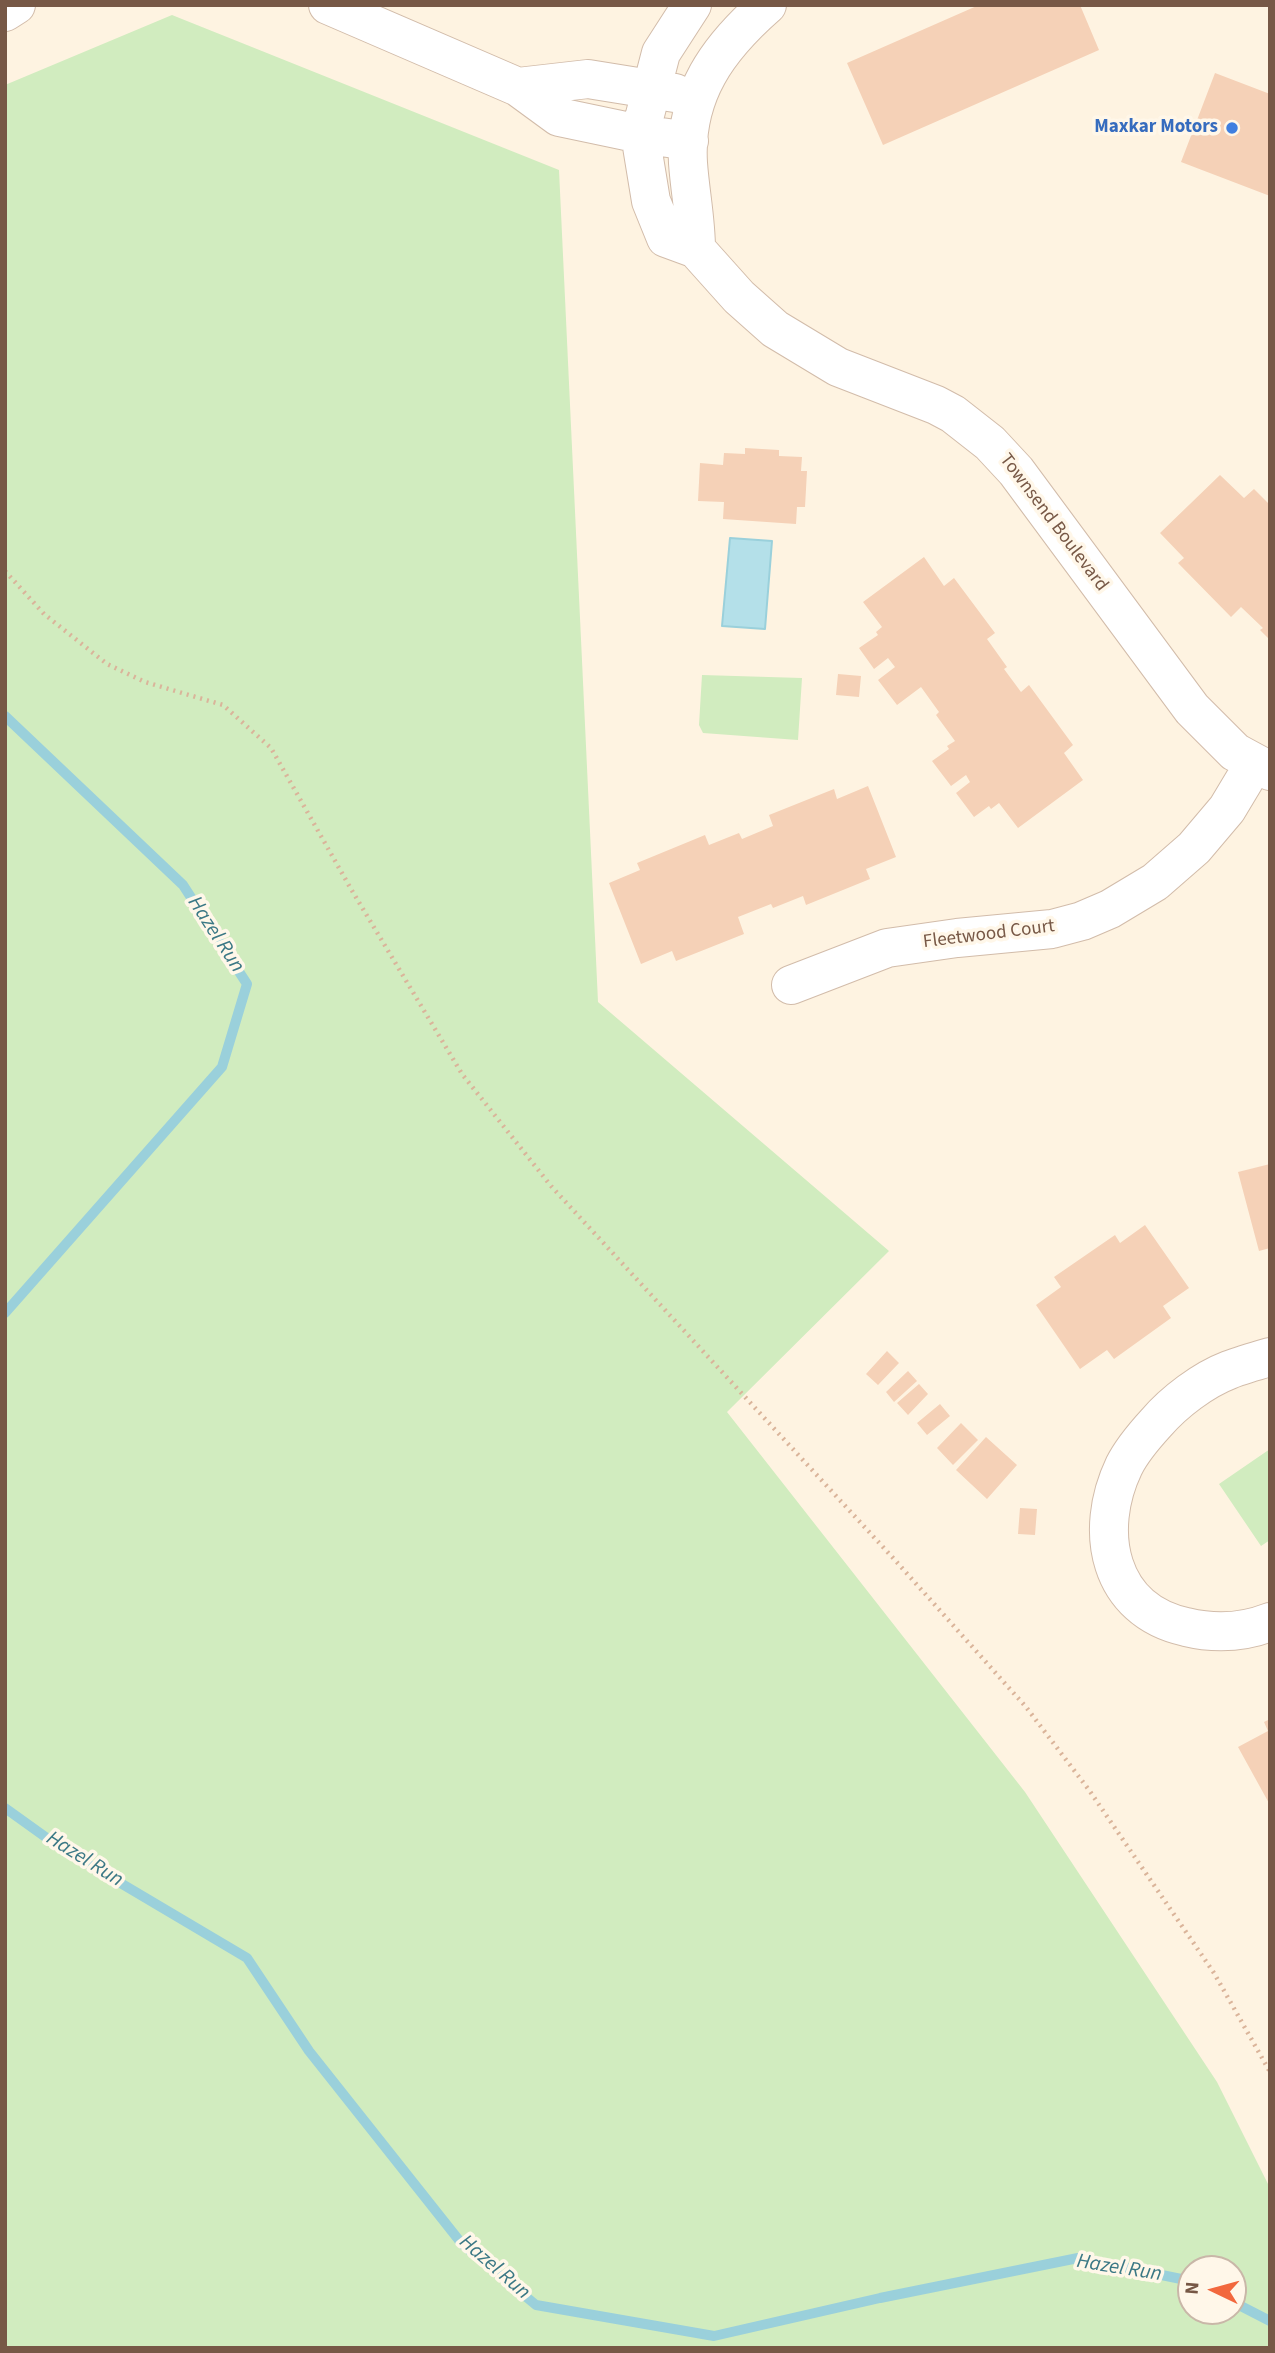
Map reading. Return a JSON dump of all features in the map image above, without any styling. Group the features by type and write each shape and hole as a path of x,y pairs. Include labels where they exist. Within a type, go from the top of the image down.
{"street":[{"path":"5,12 16,5"},
{"path":"328,5 518,88 559,117 640,134 690,141"},
{"name":"Townsend Boulevard","path":"692,5 661,52 640,134 651,201 666,238 696,249 738,297 775,329 838,367 953,414 990,443 1016,471 1192,709 1236,752 1262,768"},
{"path":"696,249 696,217 688,161 696,96 716,58 767,5"},
{"path":"518,88 588,79 696,96"},
{"name":"Fleetwood Court","path":"791,985 887,948 957,937 1052,929 1082,921 1110,909 1155,882 1194,848 1262,768"},
{"path":"1270,1357 1228,1370 1207,1382 1156,1422 1124,1465 1114,1498 1108,1533 1112,1561 1123,1588 1143,1609 1173,1625 1206,1632 1233,1632 1270,1622"}],"path":[{"path":"5,571 44,614 107,664 145,682 223,705 271,748 351,889 462,1074 551,1185 894,1559 1034,1717 1089,1790 1214,1973 1270,2072"}],"green space":[{"path":"172,15 559,170 598,1002 889,1251 727,1412 1025,1792 1217,2082 1270,2188 1270,2348 5,2348 5,85"},
{"path":"702,675 802,678 798,740 703,733 699,725"},
{"path":"1270,1449 1270,1540 1261,1546 1219,1484"}],"water":[{"path":"730,538 772,541 765,629 722,626"}],"building":[{"path":"979,5 1080,5 1099,50 883,145 847,63"},
{"name":"Maxkar Motors","path":"1215,73 1270,94 1270,196 1181,162"},
{"path":"745,448 779,450 779,456 802,457 801,471 807,471 805,507 797,507 796,524 723,519 724,502 698,501 700,463 723,465 724,453 745,454"},
{"path":"1220,475 1244,498 1254,489 1270,505 1270,640 1260,630 1263,628 1241,607 1231,617 1178,563 1184,558 1160,533"},
{"path":"924,557 944,586 954,578 995,633 987,639 1007,667 1004,669 1021,692 1029,685 1073,745 1064,753 1083,780 1018,828 999,803 991,809 989,806 974,817 956,793 970,782 966,775 951,786 932,761 955,741 936,715 939,712 921,687 897,705 878,680 895,667 888,658 874,669 859,648 878,635 876,632 882,627 863,602"},
{"path":"838,674 861,676 859,697 836,695"},
{"path":"868,786 896,857 866,869 870,879 806,905 803,896 773,908 771,904 738,917 744,934 676,961 672,951 641,964 609,883 640,870 637,863 705,835 709,845 739,833 742,839 773,826 769,815 834,789 837,799"},
{"path":"1270,1164 1270,1248 1259,1251 1238,1172"},
{"path":"1145,1225 1189,1288 1163,1306 1171,1318 1114,1359 1107,1350 1080,1369 1036,1305 1061,1287 1054,1277 1115,1235 1120,1243"},
{"path":"887,1351 899,1363 878,1385 866,1374"},
{"path":"908,1371 917,1381 894,1402 886,1392"},
{"path":"919,1384 928,1394 908,1415 897,1403"},
{"path":"940,1404 950,1416 927,1435 917,1423"},
{"path":"961,1423 978,1440 953,1465 937,1448"},
{"path":"986,1437 1017,1465 987,1499 956,1470"},
{"path":"1020,1508 1037,1509 1035,1535 1018,1534"},
{"path":"1270,1719 1270,1805 1238,1747 1268,1731 1264,1722"}],"waterway":[{"name":"Hazel Run","path":"5,716 183,885 247,984 222,1067 5,1313"},
{"name":"Hazel Run","path":"5,1808 58,1846 247,1958 309,2051 462,2244 536,2305 714,2336 880,2298 1078,2258 1177,2278"},
{"name":"Hazel Run","path":"1247,2309 1270,2321"}],"place":[{"name":"Maxkar Motors","path":"1232,128"}]}
